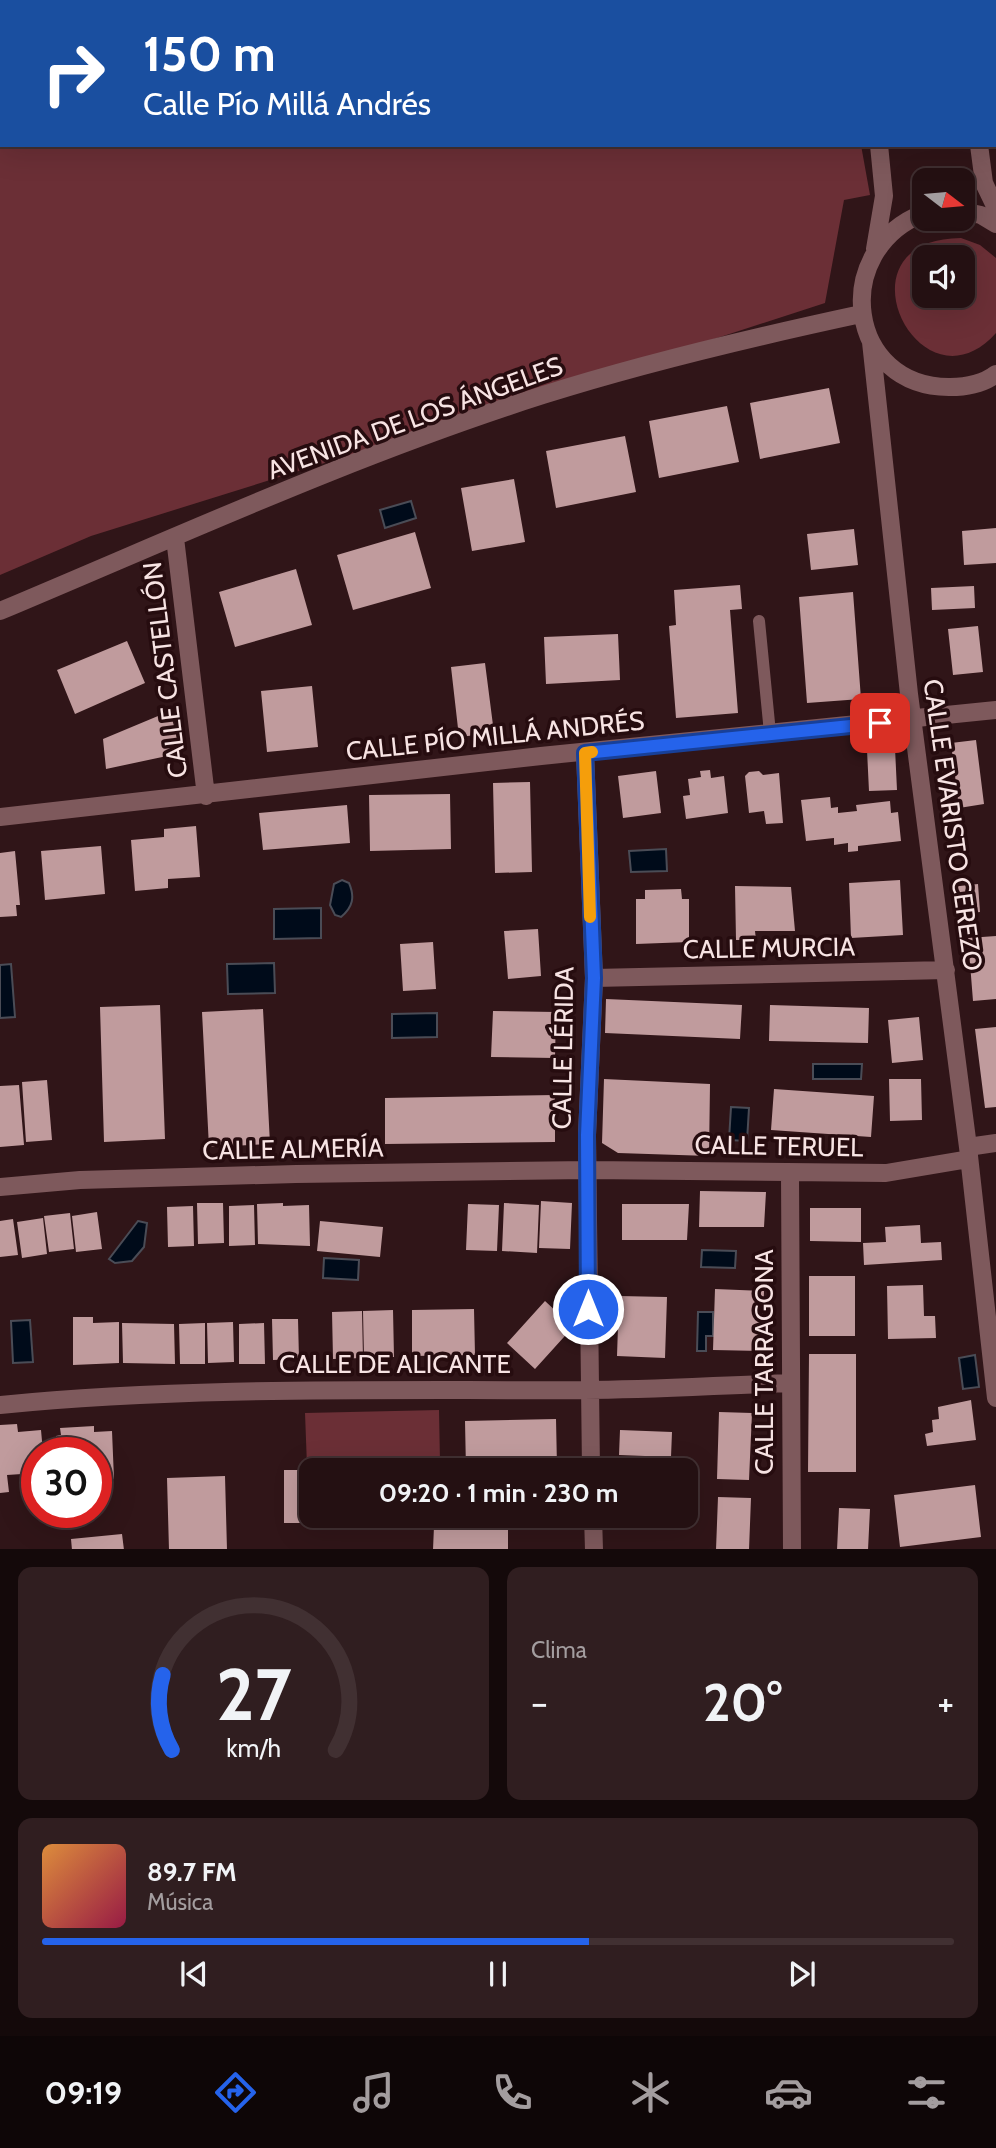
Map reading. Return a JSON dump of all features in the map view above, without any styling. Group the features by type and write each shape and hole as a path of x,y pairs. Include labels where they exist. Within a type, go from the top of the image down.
{"street":[{"path":"875,250 884,195 879,147"},
{"path":"979,147 984,183 996,208"},
{"path":"975,214 996,223"},
{"path":"912,219 896,228 875,250 865,270 860,292 862,314 871,342 888,364 899,372 910,379 937,387 964,387 996,374"},
{"name":"AVENIDA DE LOS ÁNGELES","path":"0,611 379,453 542,396 689,354 862,314"},
{"name":"CALLE EVARISTO CEREZO","path":"871,342 912,719 946,970 996,1398"},
{"name":"CALLE CASTELLÓN","path":"175,538 206,796"},
{"name":"CALLE PÍO MILLÁ ANDRÉS","path":"0,817 996,710"},
{"name":"CALLE LÉRIDA","path":"585,753 594,978 588,1170 591,1458"},
{"name":"CALLE MURCIA","path":"594,978 946,970"},
{"name":"CALLE TERUEL","path":"588,1170 886,1174 996,1143"},
{"name":"CALLE ALMERÍA","path":"0,1187 80,1180 588,1170"},
{"name":"CALLE TARRAGONA","path":"790,1174 792,1549"},
{"name":"CALLE DE ALICANTE","path":"0,1405 64,1398 312,1390 588,1390 791,1383"},
{"path":"593,1528 594,1549"}],"lane":[{"path":"759,621 770,733"}],"shaded area":[{"path":"0,147 861,147 870,195 844,200 825,303 91,536 0,575"},
{"path":"961,238 980,245 996,258 996,333 967,353 940,354 917,341 901,318 895,291 901,265 912,255 912,308 975,308 975,245 927,245"},
{"path":"439,1410 440,1458 307,1458 305,1413"}],"water":[{"path":"411,501 416,518 385,528 380,510"},
{"path":"666,849 667,871 631,872 629,851"},
{"path":"342,880 349,883 352,897 350,906 341,917 335,915 330,905 334,884"},
{"path":"321,908 321,938 274,939 274,909"},
{"path":"274,963 275,993 228,994 227,964"},
{"path":"11,964 15,1017 0,1018 0,965"},
{"path":"437,1013 437,1037 392,1038 392,1014"},
{"path":"813,1064 862,1064 861,1079 813,1079"},
{"path":"731,1107 749,1108 747,1141 729,1140"},
{"path":"138,1221 147,1223 144,1247 132,1261 115,1263 109,1259"},
{"path":"702,1250 736,1251 735,1268 701,1267"},
{"path":"324,1258 359,1260 358,1280 323,1278"},
{"path":"698,1312 713,1312 713,1336 706,1336 706,1351 697,1351"},
{"path":"30,1320 33,1362 13,1363 11,1321"},
{"path":"975,1355 979,1387 963,1389 959,1358"}],"building":[{"path":"829,388 840,443 760,459 750,403"},
{"path":"727,406 739,462 659,478 649,421"},
{"path":"625,436 636,492 556,508 546,451"},
{"path":"514,479 525,542 472,551 461,488"},
{"path":"996,528 996,563 964,565 962,531"},
{"path":"854,529 858,565 811,570 807,534"},
{"path":"415,532 431,588 353,610 337,555"},
{"path":"296,569 312,625 235,647 219,592"},
{"path":"740,585 742,609 730,610 738,713 676,718 669,626 676,625 674,590"},
{"path":"974,586 975,608 932,610 931,588"},
{"path":"853,592 861,699 807,703 799,597"},
{"path":"978,626 983,672 953,675 948,629"},
{"path":"618,634 620,680 546,684 544,637"},
{"path":"127,641 145,683 75,714 57,670"},
{"path":"485,663 494,733 459,737 451,667"},
{"path":"312,686 318,747 267,752 261,691"},
{"path":"170,711 181,753 106,769 103,739"},
{"path":"976,740 984,804 959,808 951,743"},
{"path":"895,748 897,790 869,791 867,750"},
{"path":"710,770 711,778 724,776 728,813 686,819 683,796 690,795 688,779 701,777 700,771"},
{"path":"656,771 661,813 623,818 618,776"},
{"path":"759,771 763,775 779,773 783,823 766,824 764,811 749,813 745,776 749,772"},
{"path":"530,782 532,872 495,873 493,783"},
{"path":"450,794 451,849 370,851 369,795"},
{"path":"830,797 831,808 838,807 838,813 857,811 856,805 890,801 891,813 898,812 901,841 858,846 858,851 848,852 848,843 834,845 834,838 806,841 801,800"},
{"path":"347,805 350,843 263,850 259,813"},
{"path":"196,826 200,877 168,879 168,888 135,891 131,840 164,837 164,829"},
{"path":"101,846 105,894 45,900 41,851"},
{"path":"15,851 20,905 16,905 17,916 0,917 0,853"},
{"path":"900,880 903,935 851,938 849,883"},
{"path":"978,884 980,912 954,915 951,887"},
{"path":"735,886 791,887 795,931 755,931 756,940 736,940"},
{"path":"681,889 682,899 689,899 689,942 636,944 636,899 645,899 645,890"},
{"path":"538,929 541,976 508,979 504,931"},
{"path":"996,936 996,999 973,1001 968,938"},
{"path":"433,942 436,989 403,991 400,944"},
{"path":"606,999 742,1005 740,1039 605,1033"},
{"path":"160,1005 165,1139 104,1142 100,1007"},
{"path":"770,1005 869,1008 868,1043 769,1041"},
{"path":"263,1009 270,1144 209,1147 202,1012"},
{"path":"493,1011 556,1012 555,1058 491,1057"},
{"path":"919,1017 923,1060 892,1063 888,1020"},
{"path":"996,1027 996,1107 985,1108 975,1029"},
{"path":"604,1079 710,1084 709,1156 618,1153 602,1143"},
{"path":"889,1079 921,1079 922,1120 890,1121"},
{"path":"47,1080 52,1140 26,1142 22,1082"},
{"path":"19,1085 24,1145 0,1147 0,1086"},
{"path":"774,1089 874,1096 871,1137 771,1130"},
{"path":"555,1095 555,1142 385,1144 385,1098"},
{"path":"700,1191 766,1192 764,1227 699,1227"},
{"path":"541,1201 572,1203 570,1249 539,1248"},
{"path":"197,1203 223,1203 224,1243 198,1244"},
{"path":"283,1203 283,1206 309,1205 310,1246 258,1244 257,1204"},
{"path":"504,1203 539,1205 537,1253 502,1251"},
{"path":"468,1204 499,1205 497,1251 466,1250"},
{"path":"622,1204 689,1204 687,1240 622,1240"},
{"path":"254,1205 255,1245 229,1246 229,1206"},
{"path":"193,1206 194,1246 168,1247 167,1207"},
{"path":"810,1208 861,1208 861,1242 810,1241"},
{"path":"97,1212 102,1249 76,1252 72,1216"},
{"path":"70,1213 74,1249 49,1252 44,1216"},
{"path":"43,1218 47,1254 22,1258 17,1222"},
{"path":"13,1219 18,1255 0,1257 0,1221"},
{"path":"320,1221 383,1227 380,1257 317,1251"},
{"path":"920,1225 921,1243 941,1242 942,1260 864,1265 863,1243 886,1242 885,1227"},
{"path":"809,1276 855,1276 855,1336 809,1336"},
{"path":"923,1285 924,1316 935,1316 936,1338 888,1339 887,1286"},
{"path":"715,1289 764,1291 762,1351 713,1350"},
{"path":"619,1296 667,1297 665,1358 617,1356"},
{"path":"545,1301 573,1327 535,1369 507,1343"},
{"path":"474,1309 475,1355 412,1356 412,1310"},
{"path":"393,1310 394,1357 364,1358 363,1311"},
{"path":"362,1311 363,1358 333,1359 332,1312"},
{"path":"73,1317 93,1317 93,1323 119,1322 119,1363 73,1365"},
{"path":"272,1319 298,1319 299,1359 273,1360"},
{"path":"233,1322 234,1362 208,1363 207,1323"},
{"path":"122,1323 174,1324 175,1364 123,1363"},
{"path":"205,1323 205,1364 180,1364 179,1324"},
{"path":"264,1323 265,1364 239,1364 239,1324"},
{"path":"809,1354 856,1354 856,1472 808,1472"},
{"path":"971,1400 976,1440 927,1446 925,1434 933,1432 932,1420 939,1419 938,1407"},
{"path":"719,1412 752,1413 749,1480 717,1479"},
{"path":"556,1419 557,1458 466,1458 465,1421"},
{"path":"17,1424 18,1432 41,1430 42,1437 21,1437 21,1474 7,1475 9,1492 0,1493 0,1425"},
{"path":"94,1426 94,1432 112,1431 114,1479 112,1437 56,1437 61,1435 60,1428"},
{"path":"620,1430 672,1432 671,1457 619,1455"},
{"path":"284,1470 299,1470 299,1523 284,1523"},
{"path":"225,1476 227,1549 169,1549 167,1478"},
{"path":"975,1485 981,1537 900,1547 894,1495"},
{"path":"718,1497 751,1498 749,1549 716,1549"},
{"path":"839,1508 870,1509 868,1549 837,1549"},
{"path":"434,1528 508,1528 508,1549 433,1549"},
{"path":"122,1534 124,1549 72,1549 71,1539"}],"slow traffic":[{"path":"590,917 585,753 592,752"}],"route":[{"path":"588,1309 587,1135 594,978 585,753 880,723"}]}
